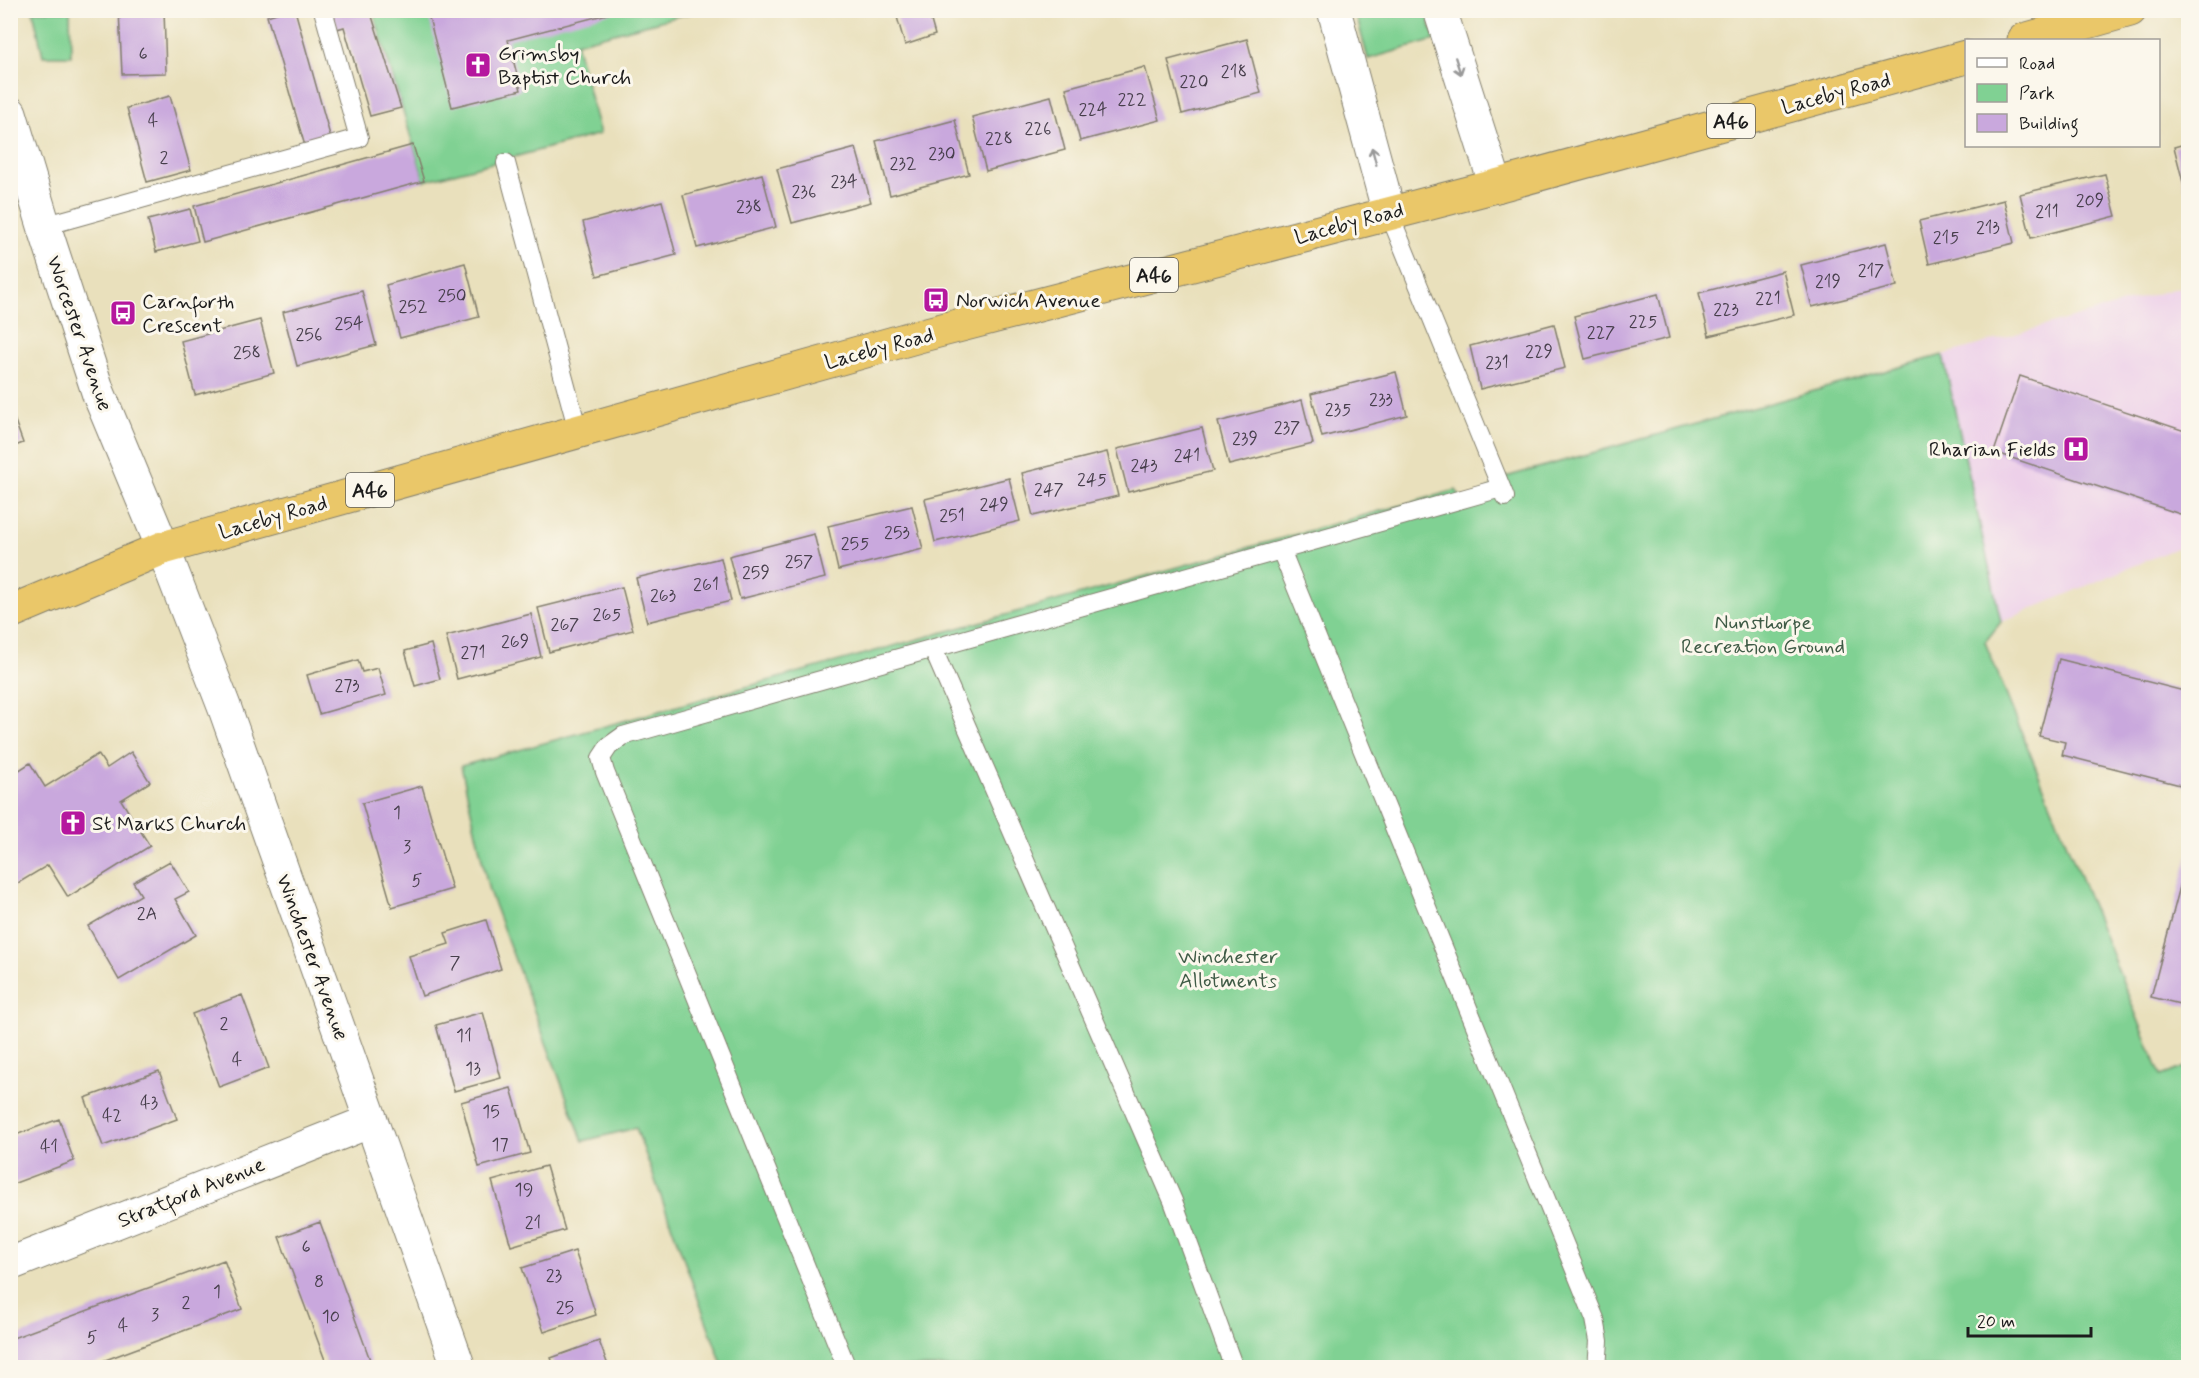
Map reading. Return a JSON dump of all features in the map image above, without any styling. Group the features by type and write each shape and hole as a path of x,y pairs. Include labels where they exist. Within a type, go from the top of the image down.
{"highway":[{"path":"2028,39 2130,10"},
{"name":"Laceby Road","path":"10,612 163,548 919,336 1496,186 1965,57"}],"street":[{"path":"1334,10 1389,213"},
{"path":"1440,10 1496,186"},
{"name":"Worcester Avenue","path":"11,120 98,392 163,548"},
{"name":"Winchester Avenue","path":"163,548 229,720 459,1368"},
{"name":"Stratford Avenue","path":"10,1264 371,1121"}],"lane":[{"path":"44,226 359,138 323,10"},
{"path":"506,163 578,432"},
{"path":"847,1368 602,758 609,746 623,736 1281,550 1503,492 1389,213"},
{"path":"1281,550 1594,1319 1599,1341 1597,1368"},
{"path":"933,648 1173,1201 1234,1368"}],"shaded area":[{"name":"Rharian Fields","path":"2180,287 2188,304 2188,543 2001,622 1943,355"}],"green space":[{"path":"33,11 70,11 71,56 43,56"},
{"path":"373,11 698,11 576,43 600,134 424,181"},
{"path":"1355,11 1426,11 1435,40 1368,59"},
{"name":"Winchester Allotments","path":"1943,355 2001,622 1985,642 2161,1076 2188,1066 2188,1367 723,1367 636,1128 583,1141 489,891 461,766 1456,490 1467,506 1502,478"}],"building":[{"path":"119,10 164,10 166,73 122,74"},
{"path":"286,10 295,10 331,139 305,146 267,16"},
{"path":"332,10 370,10 401,108 370,116 344,27 337,29"},
{"name":"Grimsby Baptist Church","path":"427,10 619,11 508,40 521,90 452,107"},
{"path":"895,10 928,10 935,35 905,45"},
{"path":"1247,39 1261,93 1182,114 1168,60"},
{"path":"1145,67 1160,120 1080,141 1066,88"},
{"path":"170,96 191,170 147,182 127,108"},
{"path":"1051,96 1065,150 986,171 972,117"},
{"path":"955,120 969,174 890,195 876,141"},
{"path":"2188,143 2188,189 2185,190 2174,147"},
{"path":"413,145 424,181 203,242 194,206"},
{"path":"856,148 871,202 792,223 777,169"},
{"path":"762,174 776,227 697,248 683,195"},
{"path":"2105,174 2116,216 2031,238 2020,194"},
{"path":"2004,200 2014,243 1929,264 1919,221"},
{"path":"662,201 676,255 597,276 583,222"},
{"path":"190,209 198,241 156,252 148,220"},
{"path":"1886,243 1897,286 1812,307 1801,265"},
{"path":"465,263 479,317 400,338 386,285"},
{"path":"1783,271 1794,315 1709,336 1699,293"},
{"path":"362,291 376,345 297,366 283,312"},
{"path":"1658,294 1669,338 1585,359 1574,316"},
{"path":"260,320 274,373 195,395 181,341"},
{"path":"1554,324 1565,368 1480,389 1470,346"},
{"path":"1396,372 1407,415 1322,437 1311,394"},
{"name":"Rharian Fields","path":"2020,376 2188,432 2188,497 2183,515 1994,452"},
{"path":"1302,400 1313,444 1229,465 1218,422"},
{"path":"10,407 23,443 10,448"},
{"path":"1202,428 1213,471 1128,492 1117,449"},
{"path":"1107,452 1118,496 1033,516 1022,473"},
{"path":"1009,478 1020,521 935,542 925,499"},
{"path":"912,506 923,549 838,570 828,526"},
{"path":"814,534 825,578 740,599 729,556"},
{"path":"721,558 731,601 647,622 636,578"},
{"path":"622,587 633,630 549,652 538,608"},
{"path":"531,614 541,657 457,679 446,636"},
{"path":"431,644 440,679 415,686 405,651"},
{"path":"2059,659 2188,692 2188,787 2062,755 2065,742 2039,736"},
{"path":"358,660 362,672 378,668 386,695 319,714 307,675"},
{"name":"St Marks Church","path":"131,752 150,782 121,800 150,846 68,897 48,865 10,888 10,776 30,763 45,787 98,754 107,768"},
{"path":"422,786 452,889 392,907 362,803"},
{"path":"2188,856 2188,1006 2151,997"},
{"path":"170,861 189,892 175,899 196,935 119,980 88,926 141,895 133,882"},
{"path":"486,920 501,969 422,996 409,956 449,944 445,933"},
{"path":"242,995 269,1068 219,1087 192,1014"},
{"path":"483,1012 501,1078 454,1091 436,1025"},
{"path":"159,1071 177,1119 103,1146 85,1098"},
{"path":"511,1088 530,1153 479,1167 461,1102"},
{"path":"59,1119 74,1161 10,1185 10,1137"},
{"path":"546,1166 565,1230 511,1246 492,1181"},
{"path":"320,1222 373,1368 328,1368 279,1237"},
{"path":"575,1251 596,1315 544,1332 522,1268"},
{"path":"224,1260 242,1309 84,1368 10,1368 10,1339"},
{"path":"599,1341 609,1368 555,1368 551,1358"}],"place":[{"name":"Grimsby Baptist Church","path":"478,65"},
{"name":"Norwich Avenue","path":"936,300"},
{"name":"Carnforth Crescent","path":"123,313"},
{"name":"Rharian Fields","path":"2076,449"},
{"name":"St Marks Church","path":"73,823"}],"park label":[{"name":"Nunsthorpe Recreation Ground","path":"1763,634"}]}
